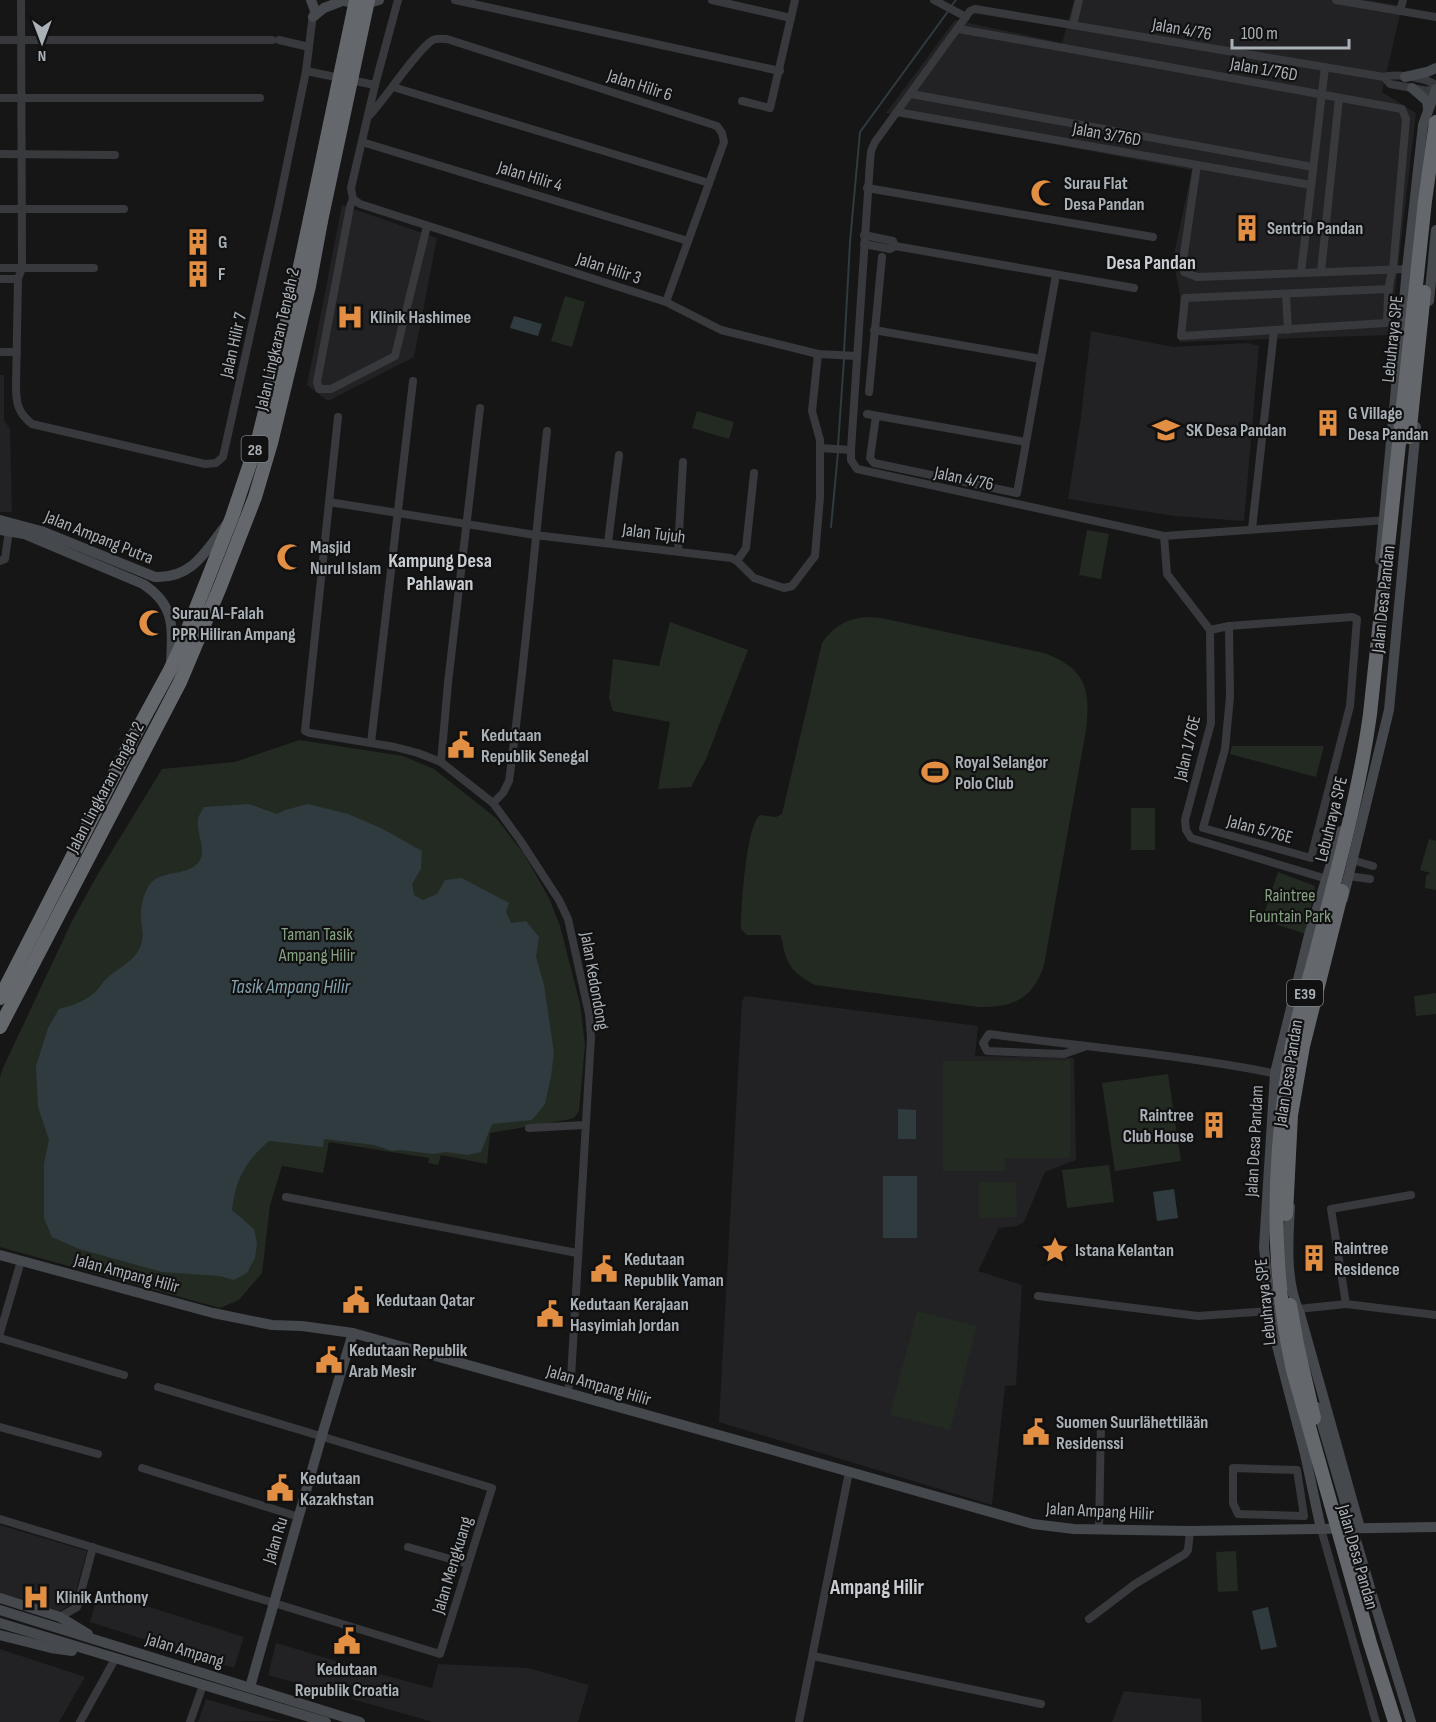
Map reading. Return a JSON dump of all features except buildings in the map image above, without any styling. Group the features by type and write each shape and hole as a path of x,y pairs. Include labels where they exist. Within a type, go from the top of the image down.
{"highway":[{"name":"Jalan Lingkaran Tengah 2","path":"0,1027 180,682 255,497 271,443 309,286 315,220 346,0"},
{"name":"Jalan Lingkaran Tengah 2","path":"0,998 170,670 232,517 264,416 296,285 315,220 368,0"},
{"name":"Lebuhraya SPE","path":"1392,1720 1293,1370 1285,1334 1278,1284 1276,1179 1292,1043 1351,819 1364,757 1425,201 1436,121"},
{"name":"Lebuhraya SPE","path":"1404,1722 1377,1640 1318,1433 1296,1344 1287,1283 1286,1180 1291,1115 1303,1046 1373,758 1436,177"}],"street":[{"path":"0,352 17,352 18,279 22,268 21,0"},
{"path":"313,6 324,8 346,0 370,3 379,0"},
{"path":"398,0 351,188 353,199 317,382 319,389 331,389 395,356 427,225"},
{"path":"455,0 780,71"},
{"path":"712,0 791,18"},
{"path":"742,101 770,108 795,0"},
{"path":"1073,25 1079,0"},
{"path":"1336,0 1436,17"},
{"path":"1400,11 1403,0"},
{"path":"818,354 812,411 820,440 825,448 851,450 853,355 871,151 875,141 966,17 937,2"},
{"name":"Jalan Hilir 7","path":"17,352 16,403 21,416 32,424 205,464 216,464 223,457 256,315 306,71 313,6"},
{"name":"Jalan 4/76","path":"966,17 975,9 1384,77 1391,75 1432,81 1436,87 1428,91 1390,84 1384,77"},
{"name":"Jalan 1/76D","path":"959,28 1402,109 1405,113 1393,270"},
{"name":"Jalan Hilir 6","path":"393,87 424,47 434,39 447,39 717,126 722,133 723,141 666,302"},
{"path":"0,40 276,40 309,47"},
{"path":"1301,273 1325,67"},
{"path":"1405,77 1436,68"},
{"path":"306,71 375,85"},
{"path":"367,118 393,87 709,183"},
{"name":"Jalan Desa Pandan","path":"1392,520 1399,372 1407,269 1424,125 1436,87"},
{"path":"1412,88 1427,101 1428,109"},
{"path":"911,94 1313,167"},
{"path":"0,98 260,98"},
{"path":"1321,272 1339,98"},
{"name":"Jalan 3/76D","path":"897,112 1311,185"},
{"name":"Jalan Desa Pandan","path":"1326,879 1353,784 1367,707 1392,520 1436,121"},
{"name":"Jalan Hilir 4","path":"362,141 688,241"},
{"path":"0,154 115,155"},
{"path":"1197,165 1183,261 1184,272 1197,277 1407,269"},
{"path":"867,188 1153,237"},
{"name":"Jalan Hilir 3","path":"353,199 360,204 666,302 722,330 818,354 853,355"},
{"path":"0,209 123,209"},
{"name":"Jalan Desa Pandan","path":"1411,1722 1319,1413 1294,1311 1296,1305 1290,1267 1289,1233 1290,1174 1300,1078 1306,1046 1389,710 1436,230"},
{"path":"864,240 893,241 895,246 1134,288"},
{"path":"869,392 882,257"},
{"path":"0,268 94,268"},
{"path":"1389,289 1185,298 1181,336 1384,325 1387,321 1390,278 1393,270"},
{"path":"876,416 870,458 874,463 1017,493 1056,274"},
{"path":"0,279 18,279"},
{"path":"1286,294 1288,330"},
{"path":"874,330 1041,359"},
{"path":"1252,529 1274,331"},
{"path":"371,743 413,381"},
{"path":"441,762 480,408"},
{"path":"867,414 1026,442"},
{"path":"328,502 338,417"},
{"path":"493,803 503,793 509,781 526,648 535,535 547,431"},
{"name":"Jalan Tujuh","path":"328,502 535,535 731,558 754,578 784,588 792,586 812,562 816,549 825,448"},
{"name":"Jalan 4/76","path":"851,450 853,465 857,469 1164,536 1392,520"},
{"path":"608,542 619,454"},
{"path":"678,551 683,462"},
{"path":"1392,520 1404,518 1412,470"},
{"path":"737,561 746,548 754,473"},
{"name":"Jalan Kedondong","path":"328,502 305,731 395,747 441,762 493,803 559,900 568,919 590,1025 571,1378 567,1393"},
{"name":"Jalan Ampang Putra","path":"0,520 41,531 155,577 166,578 188,570 232,517"},
{"path":"1392,520 1404,528 1403,564"},
{"path":"0,561 5,559 5,530"},
{"name":"Jalan Ampang Putra","path":"5,530 61,549 153,590 167,609 171,620 170,670"},
{"path":"1164,536 1167,574 1210,630 1229,626"},
{"name":"Jalan 5/76E","path":"1352,617 1357,619 1350,706 1312,856 1308,858 1203,829 1224,749 1228,712 1229,626 1352,617"},
{"name":"Jalan 1/76E","path":"1210,630 1211,723 1185,820 1186,830 1191,838 1326,879"},
{"path":"1352,860 1373,866"},
{"path":"1348,876 1370,879"},
{"name":"Jalan Desa Pandam","path":"1270,1307 1264,1247 1275,1073 1309,935 1326,879"},
{"path":"1084,1047 1064,1054 987,1051 983,1042 989,1034 1132,1051 1300,1078"},
{"path":"529,1128 585,1125"},
{"path":"1346,1304 1331,1209 1411,1195"},
{"path":"286,1197 578,1253"},
{"name":"Jalan Ampang Hilir","path":"0,1255 213,1313 272,1325 302,1326 354,1333 1014,1520 1053,1527 1099,1530 1242,1531 1436,1527"},
{"path":"0,1333 21,1261"},
{"path":"1038,1296 1198,1316 1270,1307 1286,1386 1305,1454 1322,1529 1376,1722"},
{"path":"1360,1528 1296,1305 1346,1304 1436,1315"},
{"name":"Jalan Desa Pandan","path":"1270,1307 1353,1602 1392,1720"},
{"name":"Jalan Ru","path":"250,1687 322,1435 354,1333"},
{"path":"0,1338 124,1375"},
{"path":"158,1387 322,1435"},
{"path":"1099,1530 1101,1423"},
{"path":"0,1427 98,1454"},
{"name":"Jalan Mengkuang","path":"273,1602 440,1654 492,1488 322,1435"},
{"path":"142,1468 299,1517"},
{"path":"1241,1514 1304,1516 1297,1470 1233,1468 1233,1503 1241,1514 1242,1531"},
{"path":"799,1722 849,1472"},
{"path":"0,1519 273,1602"},
{"path":"1089,1619 1135,1584 1185,1554 1188,1550 1190,1531"},
{"path":"60,1617 77,1607 93,1547"},
{"path":"408,1547 468,1564"},
{"path":"0,1598 60,1617 102,1643"},
{"name":"Jalan Ampang","path":"0,1611 360,1722"},
{"name":"Jalan Ampang","path":"0,1623 326,1722"},
{"path":"0,1635 51,1648 96,1653"},
{"path":"813,1656 1041,1704"},
{"path":"80,1722 115,1659"},
{"path":"190,1722 203,1685"}],"shaded area":[{"path":"1074,0 1367,0 1402,6 1382,92 1416,113 1390,335 1179,342 1180,296 1173,259 1192,170 886,113 955,20 1062,43"},
{"path":"342,205 437,238 414,357 328,401 307,385"},
{"name":"SK Desa Pandan","path":"1091,331 1173,347 1248,343 1259,346 1244,521 1174,516 1068,499"},
{"path":"0,375 4,375 4,420 10,429 12,512 0,512"},
{"path":"745,996 978,1026 975,1056 1074,1058 1076,1160 1045,1172 1024,1222 1017,1226 999,1228 978,1271 1022,1285 1016,1385 1005,1386 992,1505 719,1422 742,1001"},
{"path":"0,1525 87,1551 73,1602 59,1612 0,1593"},
{"path":"99,1591 244,1637 234,1668 90,1622"},
{"path":"276,1643 432,1688 438,1664 528,1668 589,1685 578,1722 433,1722 268,1675"},
{"path":"0,1649 85,1677 59,1722 0,1722"},
{"path":"1124,1691 1201,1699 1202,1722 1112,1722"},
{"path":"206,1699 281,1721 198,1722"}],"green space":[{"path":"565,296 585,302 572,347 551,341"},
{"path":"697,411 734,422 729,439 692,428"},
{"path":"1087,530 1109,534 1101,579 1079,575"},
{"name":"Royal Selangor Polo Club","path":"866,617 881,618 1044,653 1069,665 1077,673 1086,691 1086,730 1044,965 1034,986 1028,993 1012,1003 979,1007 815,985 790,965 780,935 747,935 741,929 745,869 751,834 760,815 776,817 782,814 822,643 841,624"},
{"path":"670,622 748,650 706,759 691,787 658,789 670,722 613,711 609,698 613,659 659,666"},
{"name":"Tasik Ampang Hilir","path":"299,740 403,756 434,769 496,818 524,854 549,898 560,926 580,1004 585,1045 579,1111 574,1118 566,1120 490,1133 487,1164 441,1155 438,1165 428,1163 429,1158 329,1142 323,1173 282,1166 270,1205 262,1273 239,1300 220,1308 0,1247 0,1077 73,919 99,872 162,769 235,762"},
{"path":"1232,746 1324,746 1316,777 1230,754"},
{"path":"1131,808 1155,808 1155,850 1131,850"},
{"path":"1429,839 1436,841 1436,890 1425,888 1426,876 1430,873 1420,870"},
{"name":"Raintree Fountain Park","path":"1278,872 1315,886 1306,934 1262,920"},
{"path":"1436,993 1436,1014 1416,1016 1414,996"},
{"path":"1070,1060 1070,1158 1005,1158 1005,1171 943,1171 943,1061"},
{"path":"1168,1074 1181,1161 1115,1171 1102,1083"},
{"path":"1109,1165 1114,1202 1067,1208 1062,1170"},
{"path":"979,1182 1016,1182 1017,1217 979,1218"},
{"path":"917,1311 977,1326 950,1430 890,1415"},
{"path":"1236,1551 1238,1591 1218,1592 1216,1552"}],"water":[{"path":"514,316 542,324 538,336 510,328"},
{"name":"Tasik Ampang Hilir","path":"249,804 277,814 308,804 348,814 381,828 422,851 421,869 412,884 414,895 423,900 437,894 445,880 462,878 509,903 506,912 511,923 526,921 539,937 536,957 544,985 554,1053 545,1104 532,1120 492,1124 481,1152 467,1155 446,1152 433,1154 392,1151 374,1145 324,1139 323,1147 269,1141 243,1171 236,1189 232,1210 254,1229 257,1243 255,1258 247,1273 234,1280 219,1276 162,1272 79,1249 52,1237 44,1218 44,1163 49,1140 38,1107 36,1066 48,1028 59,1009 78,1003 91,995 110,975 136,954 143,935 141,910 144,895 151,883 162,876 190,869 200,860 202,850 198,819 204,807"},
{"path":"898,1109 916,1110 916,1139 898,1139"},
{"path":"883,1176 917,1176 917,1238 883,1238"},
{"path":"1174,1189 1178,1218 1157,1221 1153,1192"},
{"path":"1268,1607 1277,1647 1261,1650 1252,1611"}],"waterway":[{"path":"952,5 956,0"},
{"path":"844,353 850,242 860,132 949,10"},
{"path":"838,446 844,359"},
{"path":"831,527 838,452"}],"place":[{"name":"Surau Flat Desa Pandan","path":"1044,193"},
{"name":"Sentrio Pandan","path":"1247,228"},
{"name":"G","path":"198,242"},
{"name":"F","path":"198,274"},
{"name":"Klinik Hashimee","path":"350,317"},
{"name":"G Village Desa Pandan","path":"1328,423"},
{"name":"SK Desa Pandan","path":"1166,430"},
{"name":"Masjid Nurul Islam","path":"290,557"},
{"name":"Surau Al-Falah PPR Hiliran Ampang","path":"152,623"},
{"name":"Kedutaan Republik Senegal","path":"461,745"},
{"name":"Royal Selangor Polo Club","path":"935,772"},
{"name":"Raintree Club House","path":"1214,1125"},
{"name":"Istana Kelantan","path":"1055,1250"},
{"name":"Raintree Residence","path":"1314,1258"},
{"name":"Kedutaan Republik Yaman","path":"604,1269"},
{"name":"Kedutaan Qatar","path":"356,1300"},
{"name":"Kedutaan Kerajaan Hasyimiah Jordan","path":"550,1314"},
{"name":"Kedutaan Republik Arab Mesir","path":"329,1360"},
{"name":"Suomen Suurlähettilään Residenssi","path":"1036,1432"},
{"name":"Kedutaan Kazakhstan","path":"280,1488"},
{"name":"Klinik Anthony","path":"36,1597"},
{"name":"Kedutaan Republik Croatia","path":"347,1641"}],"district":[{"name":"Desa Pandan","path":"1151,262"},
{"name":"Kampung Desa Pahlawan","path":"440,572"},
{"name":"Ampang Hilir","path":"877,1587"}],"park label":[{"name":"Taman Tasik Ampang Hilir","path":"317,944"}]}
